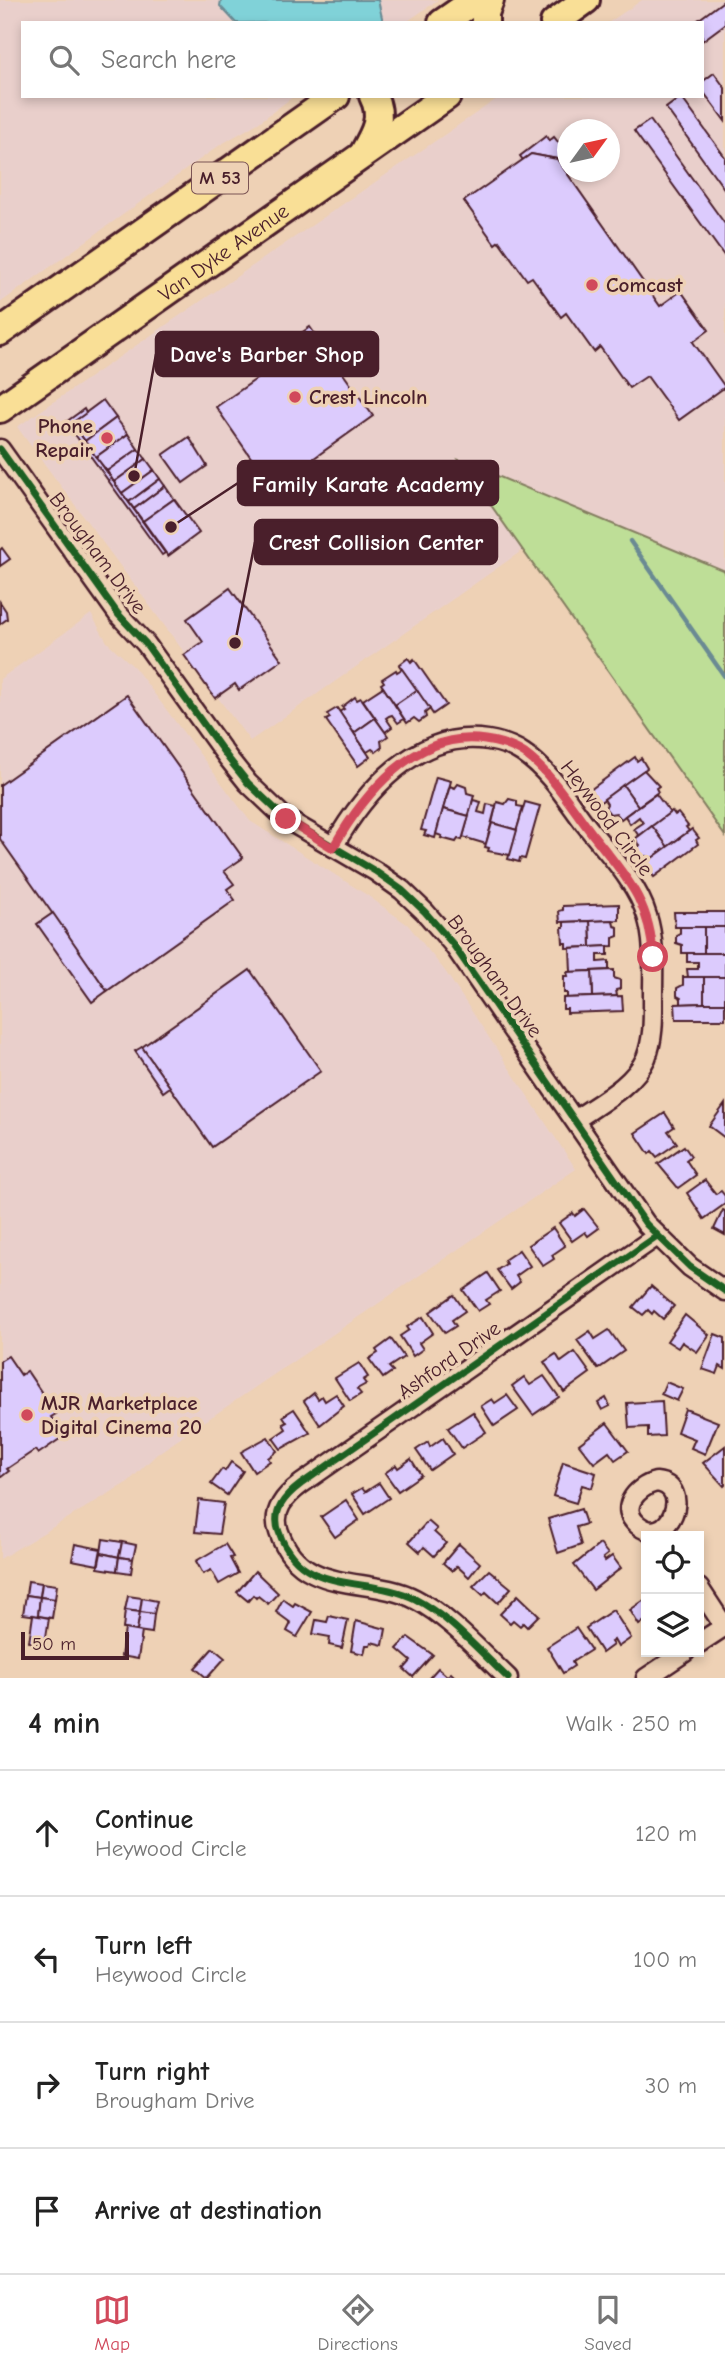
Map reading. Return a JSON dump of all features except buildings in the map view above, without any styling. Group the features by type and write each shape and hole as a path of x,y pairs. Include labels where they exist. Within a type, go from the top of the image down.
{"main road":[{"path":"445,21 475,0"},
{"path":"485,21 490,0"},
{"path":"557,21 586,0"},
{"name":"M 53","path":"0,332 333,98"},
{"path":"363,153 376,131 379,119 379,108 374,98"},
{"name":"Van Dyke Avenue","path":"0,409 444,98"}],"street":[{"name":"Brougham Drive","path":"0,449 118,614 146,644 248,783 286,819 375,871 402,890 425,912 452,943 633,1207 657,1236 690,1267 725,1291"},
{"name":"Heywood Circle","path":"333,848 344,829 379,784 415,755 430,747 466,738 494,741 522,752 548,776 635,891 647,915 653,950 653,1021 646,1057 632,1078 620,1089 575,1120"},
{"name":"Ashford Drive","path":"508,1678 444,1619 412,1597 336,1581 310,1570 295,1559 282,1541 275,1523 280,1504 301,1483 657,1236"},
{"path":"703,1594 724,1626 704,1640"},
{"path":"646,1678 678,1657"}],"shaded area":[{"path":"0,0 438,0 408,21 21,21 21,98 291,98 258,123 220,145 0,303"},
{"path":"642,0 725,0 725,571 460,460 523,550 250,741 17,427 498,98 704,98 704,21 611,21"},
{"path":"91,614 107,642 135,668 250,821 367,895 408,925 445,971 576,1169 157,1454 128,1482 0,1559 0,679"}],"green space":[{"path":"459,460 725,571 725,836"}],"water":[{"path":"221,0 378,0 383,21 234,21 220,6"}],"waterway":[{"path":"630,541 725,677"}],"cycle path":[{"path":"0,449 118,614 146,644 248,783 286,819 375,871 402,890 425,912 452,943 646,1224 690,1267 725,1291"},
{"path":"508,1678 428,1606 397,1592 338,1581 303,1567 289,1553 279,1532 278,1511 285,1499 301,1484 657,1236"}],"place":[{"name":"Comcast","path":"592,285"},
{"name":"Crest Lincoln","path":"295,397"},
{"name":"Phone Repair","path":"107,438"},
{"name":"Dave's Barber Shop","path":"134,476"},
{"name":"Family Karate Academy","path":"171,527"},
{"name":"Crest Collision Center","path":"235,643"},
{"name":"MJR Marketplace Digital Cinema 20","path":"27,1415"}],"route":[{"path":"286,819 333,848 366,798 396,769 421,751 466,738 510,746 536,763 548,776 635,891 647,915 653,957"}]}
